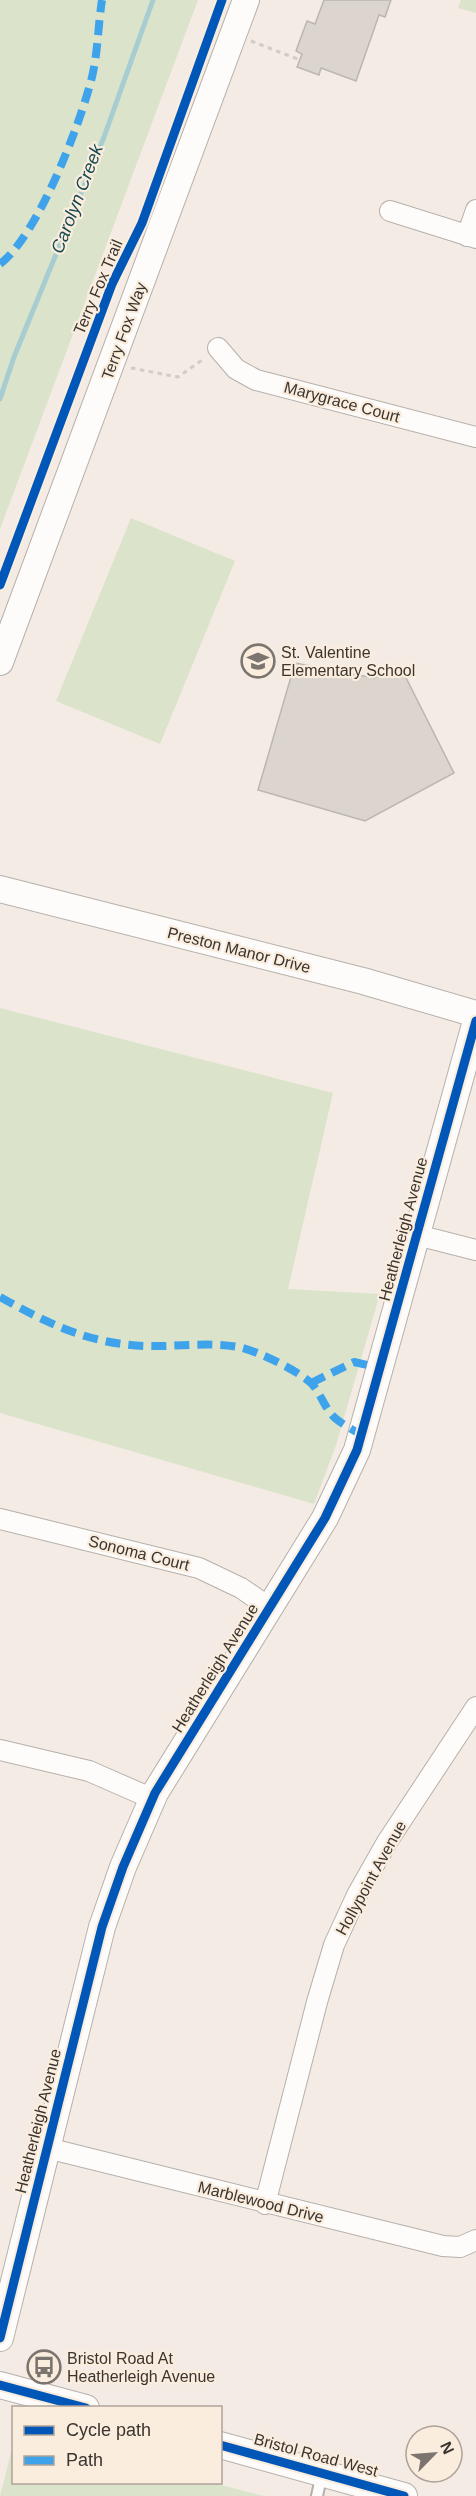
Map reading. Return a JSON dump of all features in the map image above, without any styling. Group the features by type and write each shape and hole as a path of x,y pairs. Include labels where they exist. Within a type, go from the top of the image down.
{"street":[{"name":"Terry Fox Way","path":"0,662 246,0"},
{"path":"390,211 471,237 476,210"},
{"name":"Marygrace Court","path":"218,348 236,369 256,380 476,437"},
{"name":"Preston Manor Drive","path":"0,890 363,981 476,1014"},
{"name":"Heatherleigh Avenue","path":"0,2338 102,1927 123,1867 153,1799 198,1722 325,1518 357,1450 476,1021"},
{"path":"417,1235 476,1250"},
{"name":"Sonoma Court","path":"0,1519 200,1568 241,1588 270,1608"},
{"name":"Hollypoint Avenue","path":"265,2204 315,2010 334,1946 357,1895 387,1842 476,1707"},
{"path":"0,1750 89,1771 153,1799"},
{"name":"Marblewood Drive","path":"47,2148 265,2204 443,2246 460,2247 476,2240"},
{"path":"0,2385 79,2406"},
{"name":"Bristol Road West","path":"222,2446 319,2485 404,2496"}],"path":[{"path":"234,33 300,60"},
{"path":"112,365 178,377 218,348"}],"green space":[{"path":"0,0 198,0 0,529"},
{"path":"461,0 476,0 476,13 458,8"},
{"path":"131,518 235,561 160,744 56,701"},
{"path":"0,1008 333,1093 288,1289 380,1294 336,1445 314,1504 0,1413"},
{"path":"12,2449 12,2484 217,2484 264,2496 0,2496"}],"building":[{"path":"324,0 391,0 385,17 379,15 356,81 321,68 319,75 297,67 302,54 296,51 307,21 315,24"},
{"path":"295,663 374,678 400,666 454,773 365,821 258,790"}],"waterway":[{"name":"Carolyn Creek","path":"0,399 14,357 104,137 153,0"}],"marked path":[{"path":"0,264 14,250 29,229 43,205 68,150 92,77 102,0"},
{"path":"0,1297 53,1324 106,1341 146,1346 219,1345 251,1350 306,1379 315,1388 335,1418 362,1436"},
{"path":"311,1383 354,1362 381,1368"}],"cycle path":[{"name":"Terry Fox Trail","path":"0,585 112,284 142,223 222,0"},
{"path":"0,2338 102,1927 123,1867 155,1793 325,1518 357,1450 476,1021"},
{"path":"0,2385 79,2406"},
{"path":"222,2446 404,2496"}],"place":[{"name":"St. Valentine Elementary School","path":"258,661"},
{"name":"Bristol Road At Heatherleigh Avenue","path":"44,2367"}]}
